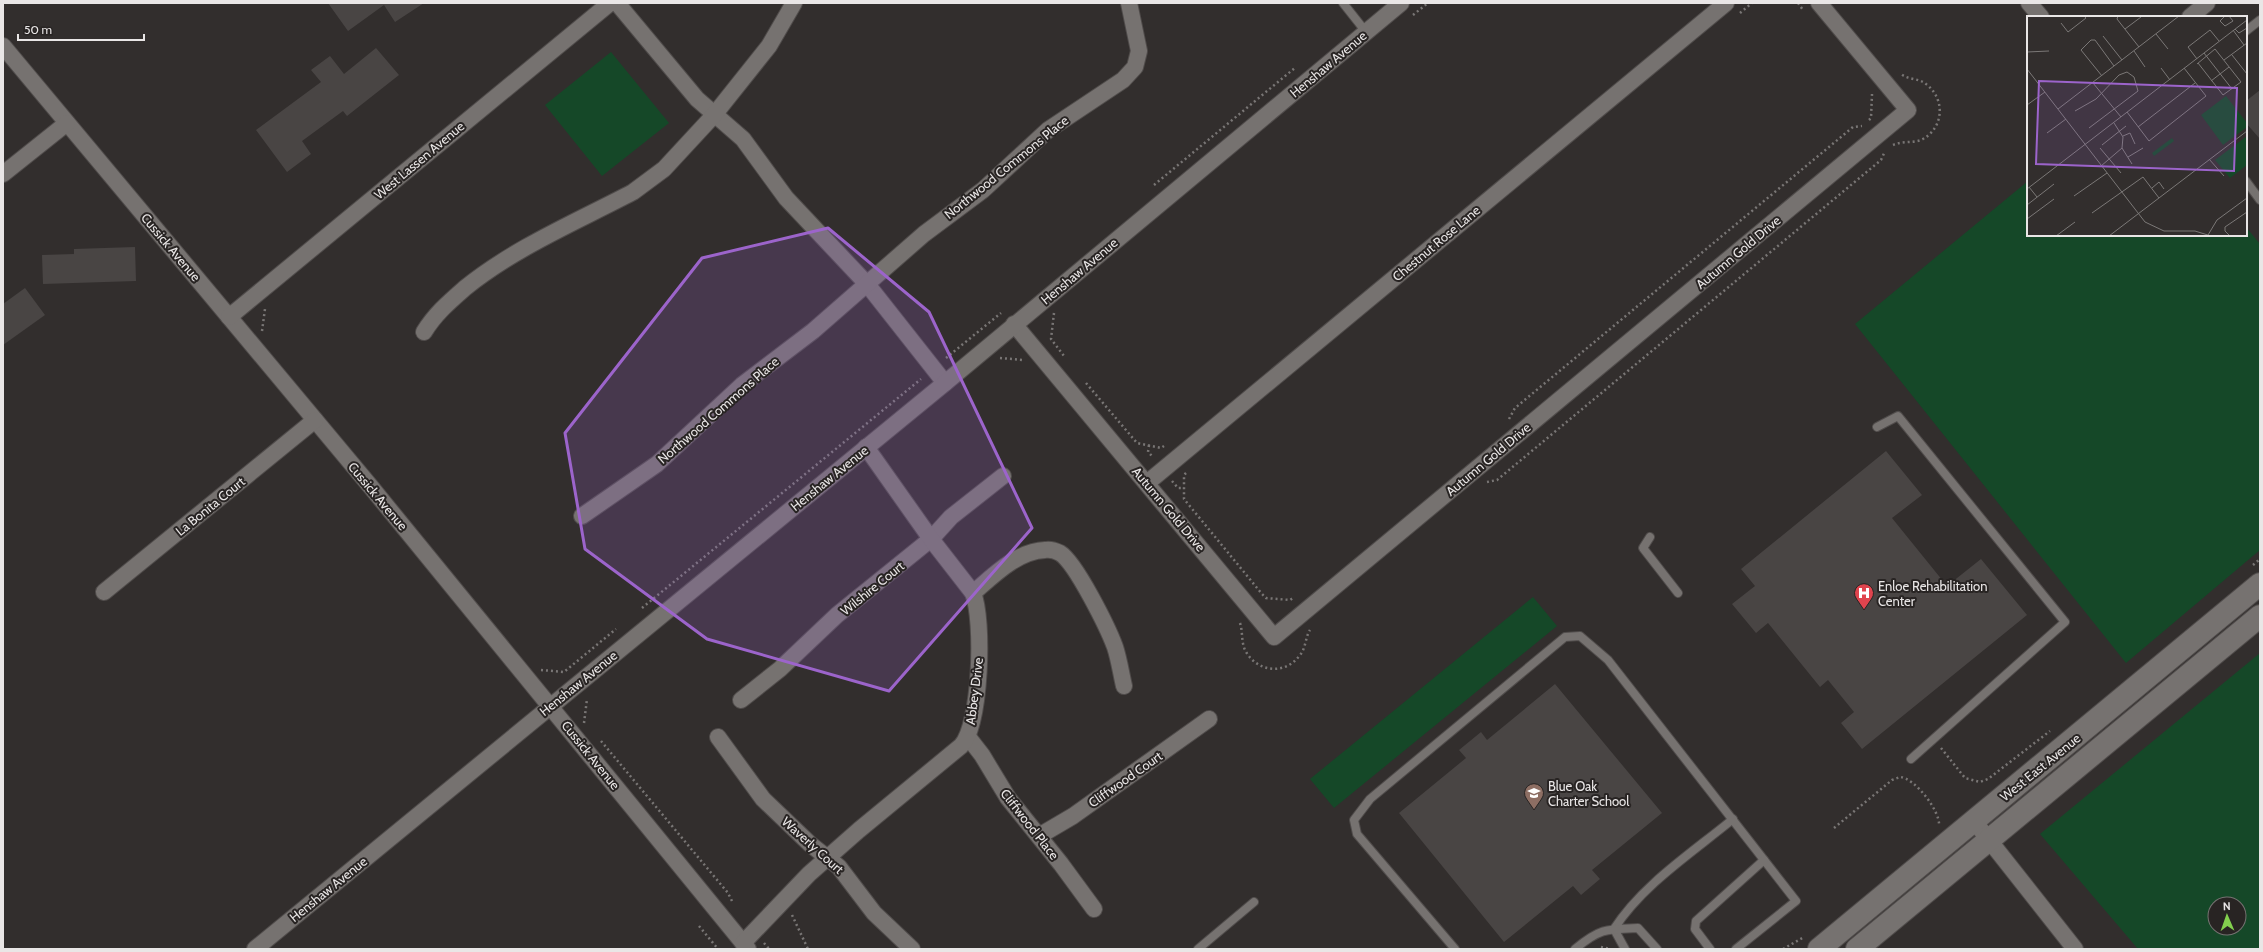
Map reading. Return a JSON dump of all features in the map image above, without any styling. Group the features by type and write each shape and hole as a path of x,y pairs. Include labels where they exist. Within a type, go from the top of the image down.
{"main road":[{"name":"West East Avenue","path":"1814,942 1974,821 2255,576"},
{"name":"West East Avenue","path":"1857,949 2260,616"}],"street":[{"name":"West Lassen Avenue","path":"229,317 610,3"},
{"path":"617,3 697,99 743,139 798,212 867,284 945,383"},
{"path":"424,332 436,313 444,305 496,264 628,194 654,178 714,115 769,46 794,3"},
{"name":"Northwood Commons Place","path":"582,516 657,464 742,385 813,331 924,234 991,183 1048,130 1114,87 1130,74 1138,59 1139,51 1129,3"},
{"name":"Henshaw Avenue","path":"255,949 550,705 945,383 1401,3"},
{"name":"Chestnut Rose Lane","path":"1147,483 1726,3"},
{"name":"Autumn Gold Drive","path":"1014,324 1274,637 1908,110 1819,3"},
{"path":"2029,3 2040,16"},
{"name":"Cussick Avenue","path":"3,46 315,420 746,946"},
{"path":"3,174 67,122"},
{"name":"La Bonita Court","path":"104,592 315,420"},
{"name":"Abbey Drive","path":"746,946 754,930 827,858 961,746 968,737 976,695 980,635 979,612 973,592 931,539 866,448"},
{"name":"Wilshire Court","path":"741,700 780,669 837,615 931,539 951,516 1003,476"},
{"path":"973,592 1008,565 1028,554 1046,550 1060,553 1072,568 1111,637 1124,686"},
{"name":"Cliffwood Court","path":"1040,836 1073,816 1209,719"},
{"name":"Waverly Court","path":"718,736 763,799 842,870 874,913 912,949"},
{"name":"Cliffwood Place","path":"968,737 982,755 1008,798 1040,836 1094,909"},
{"path":"1974,821 2075,949"}],"lane":[{"path":"1343,3 1366,32"},
{"path":"2247,30 2260,20"},
{"path":"2247,182 2260,200"},
{"path":"1877,427 1898,416 2065,622 1910,759"},
{"path":"1650,536 1644,548 1678,593"},
{"path":"1455,949 1357,834 1354,820 1370,799 1565,638 1580,636 1608,660 1796,901 1736,949"},
{"path":"1614,929 1623,915 1645,891 1733,820"},
{"path":"1710,949 1695,929 1696,921 1764,860"},
{"path":"1198,949 1254,902"},
{"path":"1576,949 1593,934 1614,929 1638,928 1657,949"},
{"path":"1614,929 1626,949"}],"path":[{"path":"1798,3 1808,15"},
{"path":"1149,190 1298,65"},
{"path":"1486,482 1497,480 1881,160 1885,151 1896,144 1919,140 1930,134 1939,119 1940,108 1938,96 1925,83 1904,76 1896,69"},
{"path":"1504,423 1521,403 1853,127 1862,126 1871,118 1873,97 1867,88"},
{"path":"266,338 262,332 264,309 270,304"},
{"path":"641,609 1006,309"},
{"path":"1059,309 1054,314 1050,339 1069,362"},
{"path":"995,363 1001,358 1022,359 1026,365"},
{"path":"1084,380 1137,443 1161,448 1166,445"},
{"path":"1189,471 1184,475 1184,500 1266,598 1290,600 1294,598"},
{"path":"2255,576 2260,559"},
{"path":"1238,619 1242,628 1243,644 1248,655 1257,664 1270,668 1283,668 1297,660 1302,654 1312,627"},
{"path":"536,665 541,670 564,672 618,628"},
{"path":"588,729 584,723 586,700 592,695"},
{"path":"1941,744 1942,751 1962,775 1977,783 1988,779 2054,729"},
{"path":"600,739 728,893 734,905"},
{"path":"1834,828 1892,780 1900,776 1912,781 1936,810 1939,819 1938,829"},
{"path":"792,915 808,949"},
{"path":"699,926 718,949"},
{"path":"754,930 769,949"},
{"path":"1783,949 1814,942"},
{"path":"1600,947 1610,949"}],"highlighted area":[{"path":"828,228 929,312 1032,528 889,691 707,639 585,549 565,433 702,258"}],"green space":[{"path":"611,52 669,123 602,176 545,105"},
{"path":"2027,182 2027,236 2247,236 2247,228 2260,244 2260,550 2126,663 1855,324"},
{"path":"1533,597 1557,626 1334,808 1310,779"},
{"path":"2260,653 2260,949 2138,949 2040,834"}],"building":[{"path":"328,3 424,3 395,22 384,5 348,31"},
{"path":"376,48 399,75 347,116 343,111 302,141 311,154 287,172 256,130 321,82 311,70 330,56 344,74"},
{"path":"2260,90 2260,139 2247,124 2247,100"},
{"path":"135,247 136,281 43,284 42,255 74,254 74,249"},
{"path":"25,288 45,315 3,345 3,304"},
{"path":"1886,451 1922,495 1892,518 1947,586 1981,559 2027,615 1862,749 1841,723 1854,712 1828,680 1820,687 1768,623 1756,633 1732,604 1755,586 1741,569"},
{"path":"1555,684 1662,813 1592,870 1600,879 1581,895 1573,886 1504,942 1399,813 1466,758 1459,750 1481,732 1487,740"}],"place":[{"name":"Enloe Rehabilitation Center","path":"1864,610"},
{"name":"Blue Oak Charter School","path":"1534,810"}]}
